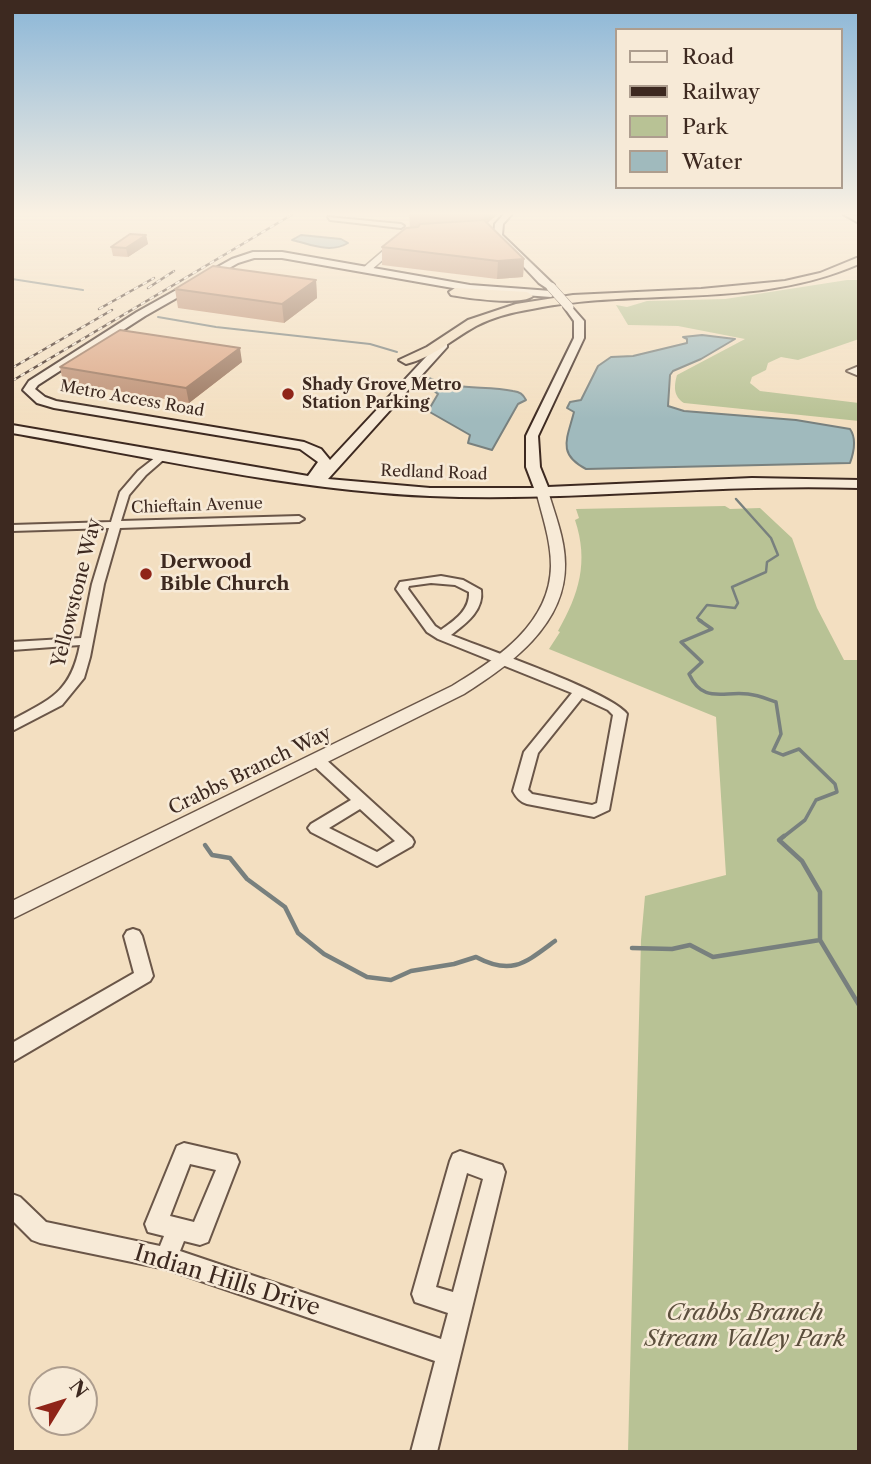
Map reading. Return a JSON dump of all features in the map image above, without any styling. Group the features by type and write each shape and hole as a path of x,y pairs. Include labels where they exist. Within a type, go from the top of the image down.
{"highway":[{"name":"Metro Access Road","path":"551,290 694,288 758,282"},
{"path":"406,360 443,345 453,334 477,320 538,303 784,282"},
{"path":"388,358 420,350 466,318 523,302 554,297 694,288"},
{"path":"455,292 492,296 551,290"}],"main road":[{"name":"Metro Access Road","path":"196,282 141,314 33,383 29,390 41,400 54,404 304,446"},
{"name":"Metro Access Road","path":"442,282 482,290 551,290"},
{"name":"Crabbs Branch Way","path":"542,491 533,467 532,436 579,338 579,321 551,290 550,282"},
{"path":"315,482 443,345"},
{"name":"Redland Road","path":"12,429 315,482 432,492 542,491 766,482 859,484"},
{"path":"304,446 337,445 359,436"},
{"path":"304,446 316,452 324,462 315,482"}],"street":[{"path":"859,368 851,371 859,374"},
{"name":"Yellowstone Way","path":"12,726 45,710 65,694 77,678 114,524 128,488 164,455"},
{"name":"Crabbs Branch Way","path":"12,911 458,690 501,661 541,622 555,593 559,567 555,538 542,491"},
{"name":"Chieftain Avenue","path":"12,528 299,519"},
{"path":"442,635 457,624 475,604 475,590 455,581 438,579 404,583 402,589 409,601 431,629 442,635 501,661 580,692 613,707 620,714 604,806 594,811 527,799 520,791 531,752 580,692"},
{"path":"12,646 86,641"},
{"path":"318,761 406,842 377,860 316,828 362,802"},
{"path":"12,1053 144,975 133,936"},
{"path":"424,1452 495,1172 460,1161 423,1294 460,1306"},
{"name":"Indian Hills Drive","path":"12,1205 40,1232 166,1258 447,1353"},
{"path":"166,1258 178,1228"}],"green space":[{"path":"832,282 859,282 859,339 798,360 781,357 768,363 766,370 752,377 750,383 760,391 859,403 859,421 684,403 675,390 677,375 745,339 678,326 628,325 616,305 627,307 647,301 725,299"},
{"name":"Crabbs Branch Stream Valley Park","path":"725,506 730,509 760,508 792,538 817,608 844,660 859,660 859,1452 628,1452 641,940 645,896 726,875 716,717 549,649 560,632 558,631 580,577 581,550 575,520 579,518 576,509"}],"water":[{"path":"702,335 735,339 701,359 673,371 670,375 668,406 684,411 796,420 850,429 854,450 850,463 586,469 571,458 566,445 574,412 567,408 570,402 581,400 598,366 611,357 633,356 687,343 687,339 683,337"},
{"path":"429,378 450,385 515,391 526,400 518,404 492,450 468,443 470,435 428,411 438,394 423,383"}],"building":[{"path":"186,282 313,282 282,304 175,289"},
{"path":"120,330 240,348 186,388 60,367"}],"waterway":[{"path":"33,282 83,290"},
{"path":"158,317 216,327 370,344 397,352"},
{"path":"702,621 697,618 707,605 735,608 738,603 732,587 766,572 767,562 778,555 771,538 736,499"},
{"path":"699,620 712,629 681,642 702,662 689,674 694,683 707,693 748,694 776,702 781,734 773,751 783,755 799,749 835,784 837,792 816,800 805,820 782,838"},
{"path":"784,836 779,840 802,861 820,892 820,940"},
{"path":"205,845 212,855 230,858 247,879 285,907 298,933 324,954 367,977 391,980 411,971 454,964 476,957 499,966 509,966 526,961 555,941"},
{"path":"632,948 672,949 690,945 713,957 820,940"},
{"path":"820,940 859,1005"}],"railway":[{"path":"99,309 146,282"},
{"path":"148,288 157,282"},
{"path":"12,381 178,282"},
{"path":"12,368 112,310"}],"place":[{"name":"Shady Grove Metro Station Parking","path":"288,394"},
{"name":"Derwood Bible Church","path":"146,574"}]}
